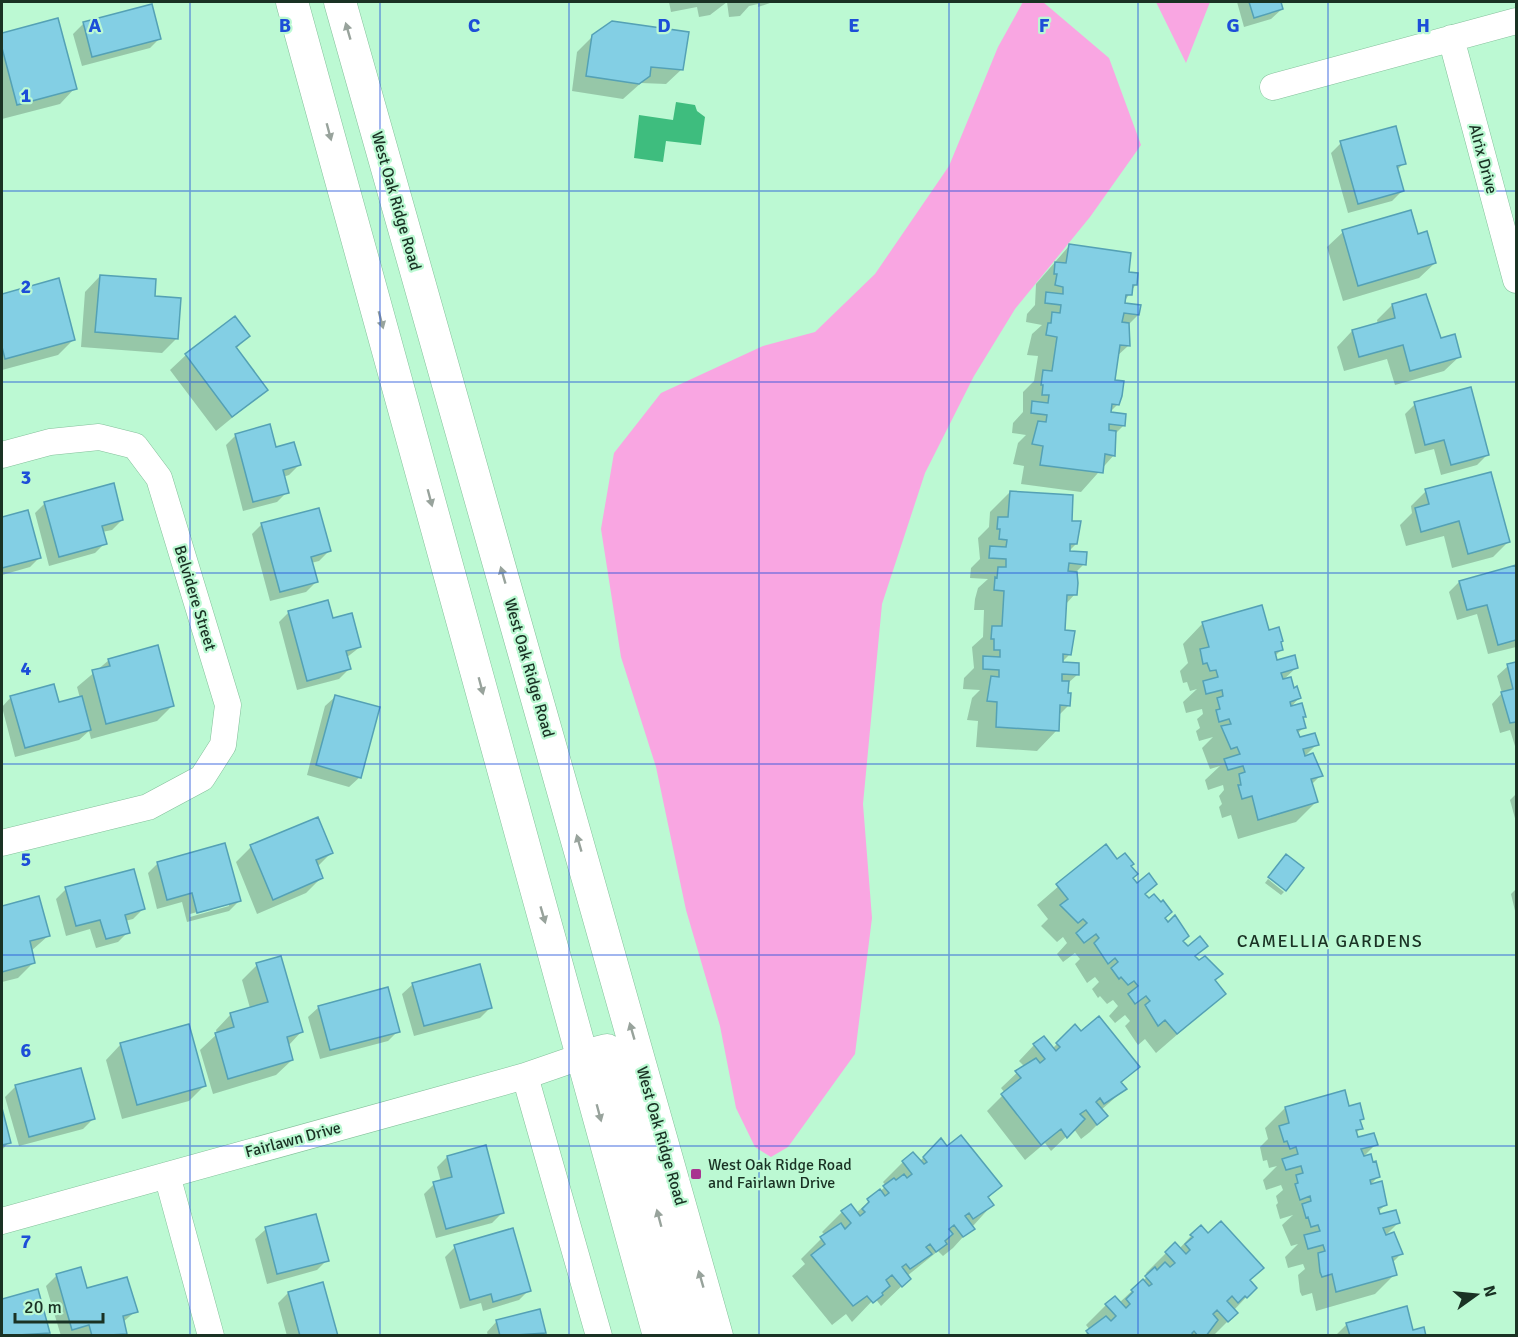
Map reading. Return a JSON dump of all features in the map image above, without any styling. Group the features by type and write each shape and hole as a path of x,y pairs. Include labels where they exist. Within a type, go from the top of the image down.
{"street":[{"path":"292,2 659,1335"},
{"name":"West Oak Ridge Road","path":"340,2 717,1335"},
{"path":"1273,87 1516,21"},
{"name":"Alrix Drive","path":"1451,38 1516,280"},
{"path":"313,75 357,61"},
{"name":"Belvidere Street","path":"2,455 50,442 99,437 135,446 159,478 228,705 223,745 201,778 148,807 2,843"},
{"path":"583,1056 607,1050 615,1056 691,1335"},
{"name":"Fairlawn Drive","path":"2,1221 525,1076 583,1056"},
{"path":"525,1076 599,1335"},
{"path":"167,1175 211,1335"}],"shaded area":[{"path":"1023,2 1043,2 1109,58 1141,145 1090,217 1015,309 974,376 925,473 882,604 863,804 872,918 855,1054 788,1147 771,1157 755,1147 736,1108 720,1026 686,910 656,767 621,657 601,529 614,453 661,393 763,346 815,332 875,274 949,166 998,47"},
{"path":"1156,2 1210,2 1186,63"},
{"path":"676,102 695,105 697,111 705,117 701,145 666,141 663,162 634,158 639,115 673,120"}],"building":[{"path":"1249,2 1281,2 1283,9 1254,18"},
{"path":"152,4 161,39 92,57 83,22"},
{"path":"58,18 77,89 17,105 2,48 2,33"},
{"path":"612,21 689,32 683,70 651,67 650,76 639,84 586,76 592,35"},
{"path":"1396,126 1406,164 1397,166 1404,191 1358,204 1340,141"},
{"path":"1411,210 1418,234 1427,231 1436,263 1358,286 1342,230"},
{"path":"1069,244 1131,253 1129,272 1138,273 1137,285 1133,285 1132,295 1126,295 1125,303 1141,305 1139,315 1124,313 1122,322 1129,323 1130,346 1120,345 1115,380 1124,381 1122,396 1119,405 1112,404 1111,412 1126,414 1125,426 1109,424 1109,430 1116,431 1115,456 1105,454 1103,473 1040,465 1043,446 1032,444 1038,421 1046,422 1047,415 1031,413 1032,401 1048,403 1049,395 1042,395 1043,370 1052,371 1057,337 1046,335 1048,323 1051,323 1052,312 1060,313 1061,305 1045,303 1046,292 1063,294 1063,287 1055,285 1057,274 1054,274 1055,262 1066,263"},
{"path":"100,275 156,279 155,296 181,298 178,339 95,332"},
{"path":"59,278 75,340 5,359 2,347 2,294"},
{"path":"1426,294 1441,338 1455,334 1461,357 1410,371 1403,345 1359,357 1352,330 1395,318 1392,304"},
{"path":"235,316 250,336 236,347 268,390 232,417 185,354"},
{"path":"1471,387 1489,455 1451,465 1444,440 1425,445 1414,402"},
{"path":"270,424 276,447 294,442 301,465 283,470 289,493 253,502 235,434"},
{"path":"1491,472 1510,542 1468,554 1459,521 1421,532 1415,508 1429,504 1425,489"},
{"path":"114,483 123,520 102,526 107,544 59,557 44,502"},
{"path":"1010,491 1073,495 1072,521 1081,521 1077,544 1070,544 1070,551 1087,552 1086,565 1069,563 1068,571 1077,572 1078,583 1077,595 1067,595 1065,630 1075,631 1071,655 1063,654 1063,662 1079,663 1079,675 1062,674 1062,681 1069,681 1068,693 1071,693 1070,706 1060,705 1059,731 996,727 997,702 987,701 991,676 999,677 999,670 983,669 983,656 1000,657 1000,650 994,650 994,639 991,639 992,626 1002,626 1004,591 994,590 998,567 1006,567 1006,559 989,558 990,546 1006,547 1007,540 999,539 1000,529 997,529 998,517 1008,517"},
{"path":"319,508 331,551 311,557 318,582 280,592 261,523"},
{"path":"28,510 41,558 2,568 2,517"},
{"path":"1516,565 1516,640 1498,645 1487,605 1467,610 1459,581"},
{"path":"328,600 333,618 352,613 361,647 346,651 351,669 307,681 288,611"},
{"path":"1262,605 1269,630 1279,627 1283,641 1281,642 1283,650 1275,652 1277,660 1295,655 1298,668 1281,673 1283,679 1291,677 1294,688 1297,686 1301,698 1290,702 1291,706 1302,703 1306,728 1297,730 1300,737 1315,733 1319,745 1303,749 1305,756 1313,753 1323,776 1311,779 1318,802 1258,820 1252,796 1242,799 1238,785 1241,785 1239,774 1245,772 1243,766 1228,770 1224,759 1240,754 1237,747 1231,749 1221,726 1231,724 1229,719 1219,722 1216,710 1220,709 1217,698 1223,696 1222,690 1206,694 1203,681 1218,677 1216,670 1210,671 1207,663 1203,664 1200,649 1209,647 1202,622"},
{"path":"158,645 174,706 106,724 92,670 110,666 108,659"},
{"path":"1516,662 1516,722 1510,723 1501,692 1513,689 1507,664"},
{"path":"54,684 59,702 82,696 91,730 25,748 10,696"},
{"path":"335,695 380,707 361,778 316,765"},
{"path":"318,817 333,853 316,860 323,878 273,900 250,845"},
{"path":"225,843 241,901 197,913 192,893 167,900 157,862"},
{"path":"1106,844 1117,859 1125,853 1134,864 1131,866 1138,874 1133,878 1137,883 1149,873 1157,884 1145,894 1149,898 1154,894 1161,902 1163,900 1172,912 1165,918 1168,922 1175,915 1189,936 1183,941 1188,946 1200,936 1208,946 1195,956 1199,960 1205,956 1223,974 1215,980 1226,994 1177,1034 1165,1020 1158,1026 1145,1005 1150,1001 1146,996 1135,1004 1128,994 1138,986 1134,981 1128,985 1121,977 1119,979 1111,968 1118,962 1115,958 1108,964 1094,943 1099,938 1096,934 1084,943 1076,933 1087,923 1083,919 1078,923 1060,905 1068,899 1056,884"},
{"path":"1286,854 1304,868 1286,891 1268,877"},
{"path":"134,869 145,909 125,915 130,933 106,939 100,920 76,926 65,887"},
{"path":"39,896 50,936 30,941 35,963 2,972 2,906"},
{"path":"281,956 303,1032 287,1037 293,1060 228,1079 215,1033 234,1027 230,1013 268,1002 256,963"},
{"path":"480,964 492,1008 424,1026 412,983"},
{"path":"388,987 400,1032 330,1050 318,1006"},
{"path":"1099,1016 1140,1067 1121,1082 1127,1089 1104,1104 1100,1098 1096,1102 1108,1116 1097,1125 1086,1110 1080,1114 1085,1119 1067,1138 1061,1129 1041,1145 1001,1094 1021,1078 1015,1071 1036,1058 1040,1063 1045,1059 1033,1044 1044,1036 1056,1051 1060,1047 1056,1043 1075,1024 1081,1031"},
{"path":"189,1024 206,1086 137,1105 120,1043"},
{"path":"81,1068 95,1119 29,1137 15,1085"},
{"path":"1345,1090 1349,1106 1360,1103 1364,1119 1360,1120 1363,1129 1356,1130 1358,1137 1374,1133 1378,1145 1361,1149 1364,1156 1371,1154 1373,1162 1376,1161 1380,1177 1370,1180 1371,1184 1382,1181 1387,1205 1378,1208 1380,1214 1396,1210 1400,1223 1383,1228 1386,1235 1394,1232 1403,1254 1392,1257 1397,1275 1336,1292 1332,1274 1322,1277 1320,1272 1318,1253 1325,1251 1323,1245 1308,1249 1304,1235 1320,1231 1318,1225 1311,1227 1302,1204 1311,1201 1310,1196 1300,1200 1295,1184 1298,1183 1296,1175 1303,1173 1301,1166 1286,1170 1282,1159 1298,1154 1296,1147 1290,1149 1287,1141 1284,1142 1279,1126 1289,1123 1285,1107"},
{"path":"2,1108 11,1143 2,1145"},
{"path":"961,1135 1002,1186 988,1197 994,1205 973,1219 969,1213 965,1216 975,1229 963,1237 954,1225 949,1229 953,1234 945,1241 947,1244 936,1252 930,1244 926,1247 932,1254 910,1269 906,1264 902,1267 911,1279 902,1287 892,1275 886,1280 890,1286 873,1303 867,1296 853,1306 811,1255 825,1244 820,1237 841,1223 845,1229 851,1223 841,1211 851,1204 860,1216 865,1212 862,1209 869,1202 867,1199 880,1189 885,1196 889,1193 883,1186 894,1178 896,1180 904,1174 907,1178 912,1174 902,1161 913,1152 924,1164 927,1162 923,1157 941,1138 947,1146"},
{"path":"486,1145 504,1213 446,1229 433,1182 452,1177 447,1156"},
{"path":"316,1214 329,1261 277,1274 265,1227"},
{"path":"1221,1221 1264,1268 1250,1280 1257,1288 1247,1298 1245,1296 1238,1303 1232,1296 1227,1301 1238,1313 1228,1322 1217,1310 1213,1314 1218,1320 1206,1336 1198,1336 1194,1331 1192,1333 1194,1336 1090,1336 1086,1331 1106,1316 1111,1321 1116,1316 1105,1304 1115,1296 1126,1308 1130,1304 1126,1299 1133,1292 1131,1290 1143,1279 1149,1286 1152,1284 1145,1276 1155,1267 1157,1270 1165,1262 1170,1267 1175,1263 1165,1252 1175,1242 1186,1254 1190,1250 1185,1244 1193,1237 1190,1235 1201,1225 1208,1233"},
{"path":"513,1228 531,1291 493,1302 491,1294 470,1300 454,1245"},
{"path":"81,1267 87,1288 127,1277 138,1312 123,1316 127,1334 92,1336 89,1325 72,1330 56,1274"},
{"path":"323,1282 338,1336 300,1336 288,1292"},
{"path":"38,1289 50,1333 2,1336 2,1299"},
{"path":"1407,1306 1413,1330 1424,1327 1426,1336 1350,1336 1346,1323"},
{"path":"540,1309 546,1333 500,1336 496,1320"}],"place":[{"name":"West Oak Ridge Road and Fairlawn Drive","path":"696,1174"}],"district":[{"name":"CAMELLIA GARDENS","path":"1330,941"}]}
